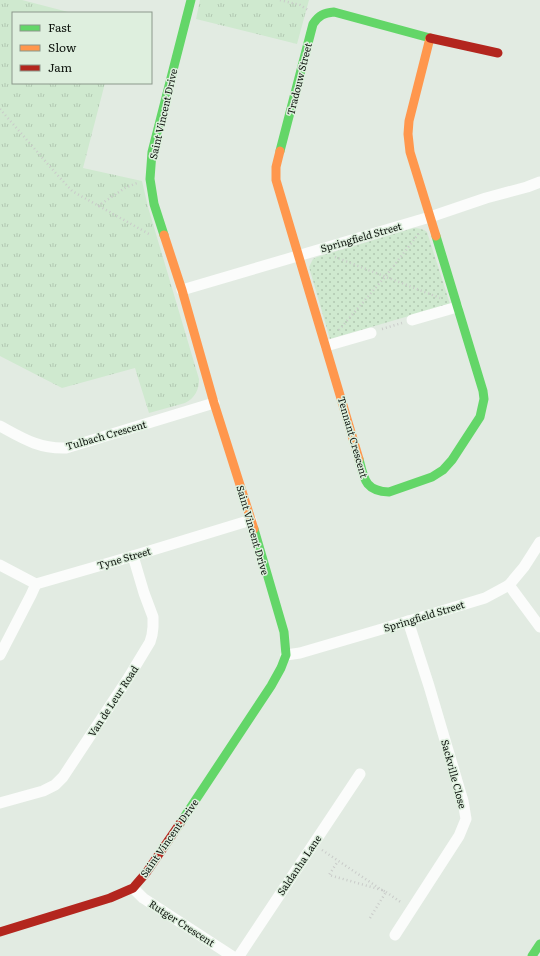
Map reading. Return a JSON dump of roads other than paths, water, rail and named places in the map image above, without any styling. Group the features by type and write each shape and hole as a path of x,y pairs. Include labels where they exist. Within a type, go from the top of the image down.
{"main road":[{"name":"Saint Vincent Drive","path":"0,932 110,898 133,888 164,848 271,686 286,655 284,632 214,403 182,290 154,204 150,179 152,152 191,0"},
{"name":"Tradouw Street","path":"298,255 276,180 276,167 313,24 318,16 324,13 334,12 430,38"},
{"path":"430,217 410,152 408,134 409,121 430,38 498,53"},
{"name":"Tennant Crescent","path":"298,255 330,345 365,481 376,490 389,492 432,477 443,470 452,460 480,417 484,399 430,217"},
{"path":"532,956 540,944"}],"street":[{"name":"Springfield Street","path":"182,290 430,217 540,182"},
{"path":"412,320 457,307"},
{"path":"330,345 372,333"},
{"name":"Tulbach Crescent","path":"0,426 28,441 44,447 66,448 214,403"},
{"name":"Tyne Street","path":"36,584 251,520"},
{"name":"Springfield Street","path":"286,655 300,653 485,598 509,585 524,567 540,542"},
{"name":"Van de Leur Road","path":"0,803 43,791 55,785 63,777 146,650 152,635 153,617 133,556"},
{"path":"0,565 36,584 0,654"},
{"path":"509,585 540,627"},
{"name":"Sackville Close","path":"395,935 459,836 466,819 463,802 451,760 408,621"},
{"name":"Saldanha Lane","path":"239,956 360,774"},
{"name":"Rutger Crescent","path":"133,888 144,898 232,956"}]}
